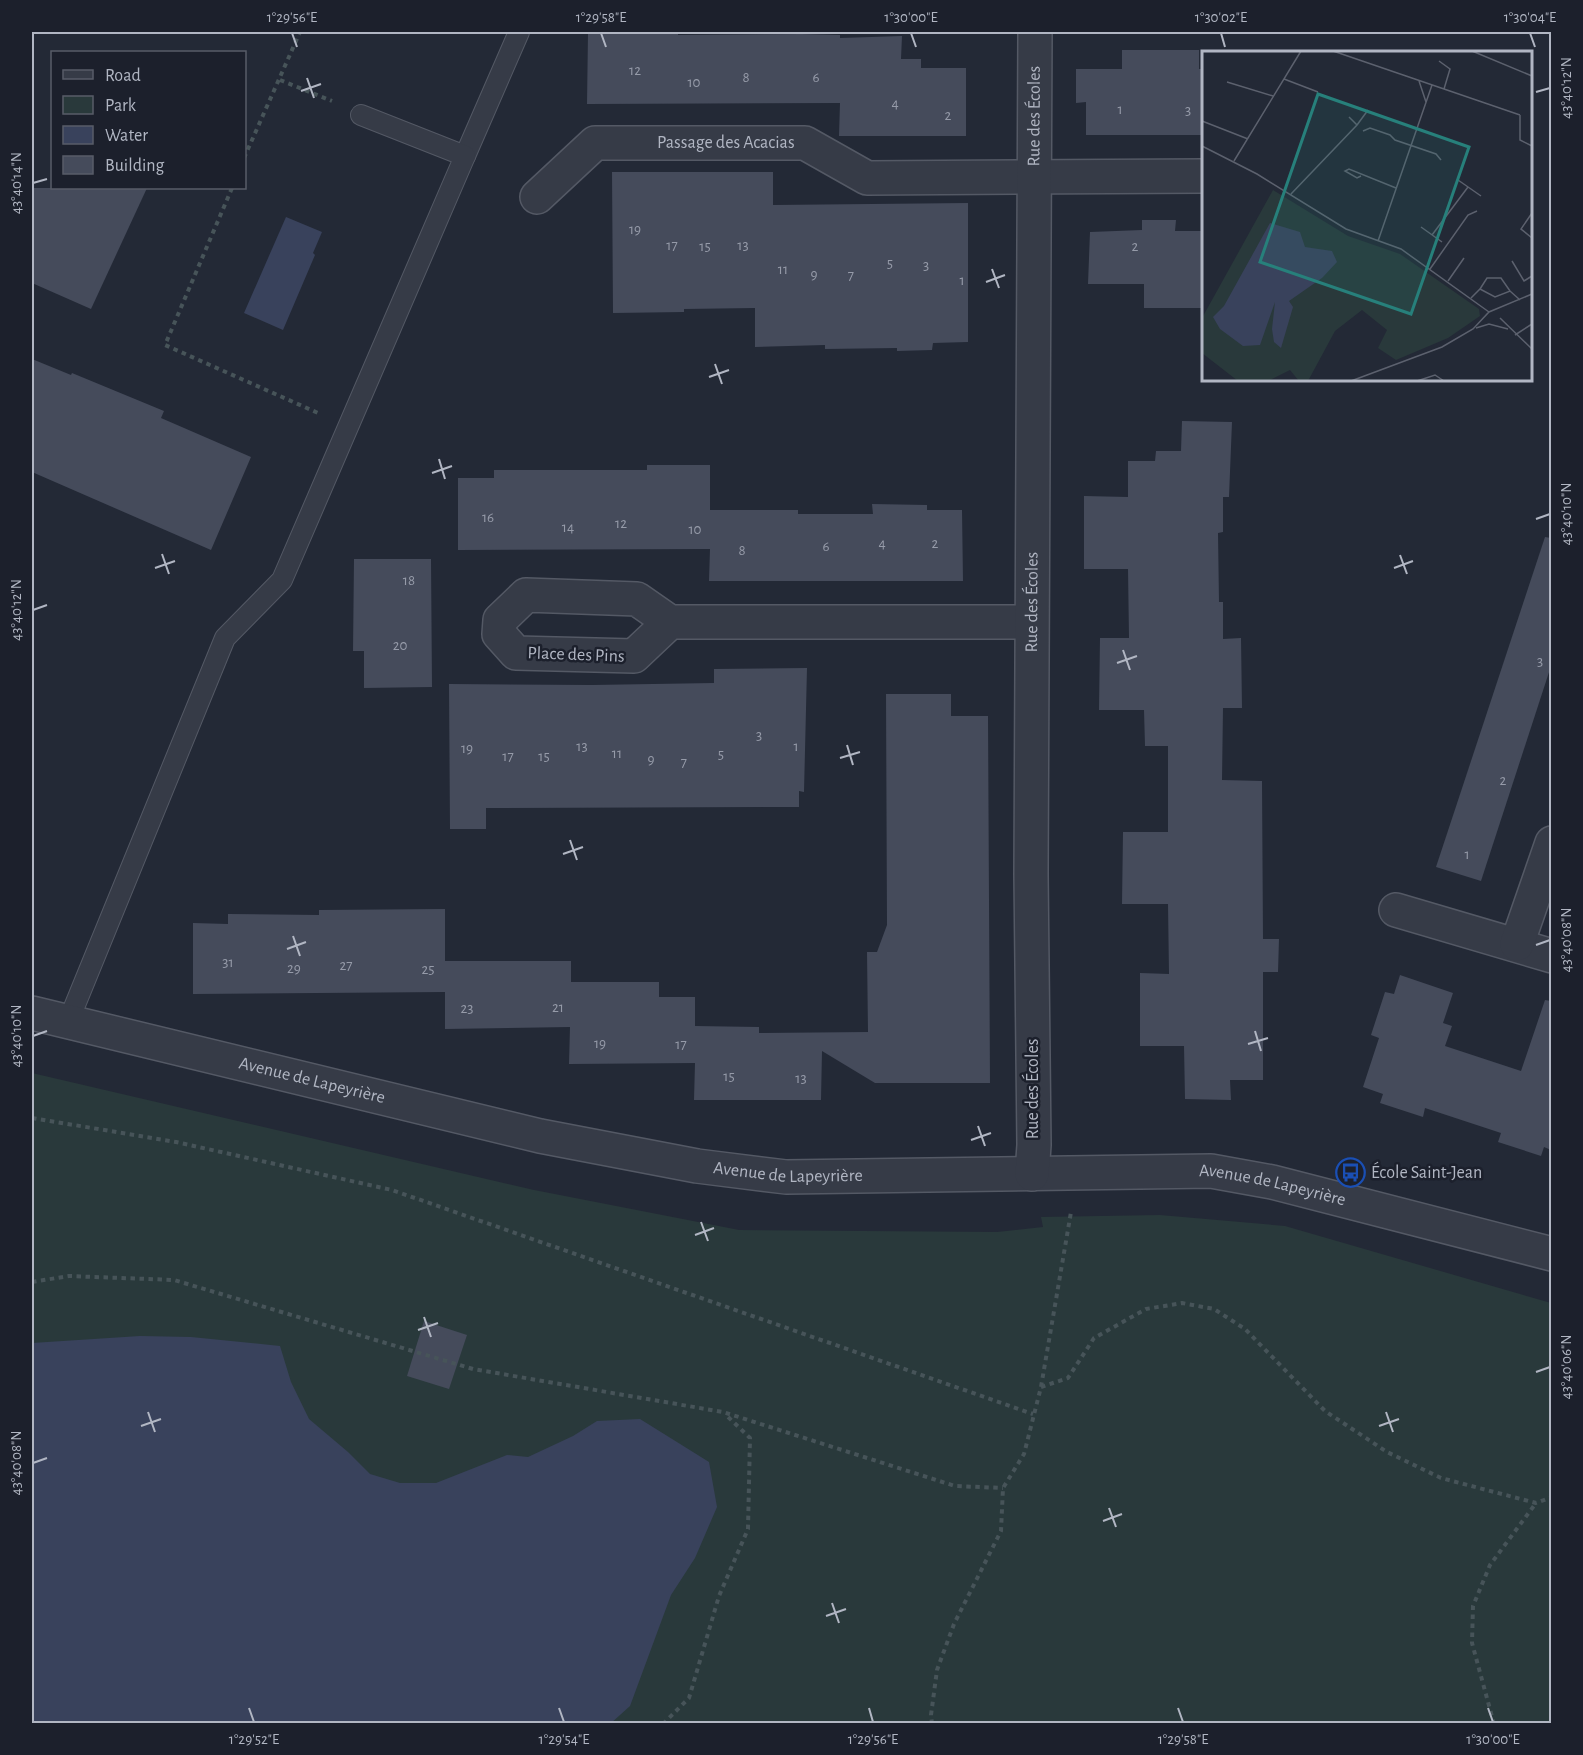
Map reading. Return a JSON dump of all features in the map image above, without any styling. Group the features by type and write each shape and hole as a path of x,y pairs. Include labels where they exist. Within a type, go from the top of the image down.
{"street":[{"name":"Rue des Écoles","path":"1032,1174 1034,1133 1031,622 1035,32"},
{"name":"Passage des Acacias","path":"537,197 595,143 805,143 867,178 1202,176"},
{"path":"670,622 1031,622"},
{"path":"1517,944 1551,843"},
{"path":"1396,910 1517,944 1551,956"},
{"name":"Avenue de Lapeyrière","path":"32,1013 540,1136 697,1166 786,1177 1211,1172 1272,1182 1551,1254"}],"lane":[{"path":"68,1022 225,638 282,580 519,32"},
{"path":"361,116 465,156"}],"path":[{"path":"246,154 300,32"},
{"path":"280,80 349,107 361,116"},
{"path":"232,189 165,345 348,427"},
{"path":"32,1118 176,1142 392,1190 1033,1414"},
{"path":"932,1724 931,1715 937,1670 954,1624 1001,1531 1003,1488 1024,1454 1041,1387 1072,1206 1104,1195 1113,1172"},
{"path":"32,1282 69,1276 174,1280 473,1369 723,1412 956,1486 1003,1488"},
{"path":"1041,1387 1068,1378 1094,1338 1146,1309 1182,1303 1214,1309 1245,1329 1325,1412 1387,1452 1441,1478 1536,1503"},
{"path":"663,1724 689,1698 719,1596 748,1529 750,1438 723,1412"},
{"path":"1494,1724 1472,1643 1473,1606 1490,1565 1536,1503 1551,1497"}],"green space":[{"path":"32,1073 534,1190 739,1230 997,1232 1043,1227 1041,1217 1160,1215 1285,1226 1551,1303 1551,1723 32,1724"}],"water":[{"path":"286,217 322,232 313,253 315,255 283,330 244,313"},
{"path":"140,1336 191,1337 280,1346 291,1382 309,1419 370,1474 400,1483 436,1483 507,1455 528,1457 573,1436 597,1421 640,1419 709,1462 717,1507 695,1558 671,1595 630,1706 610,1724 32,1723 32,1343"}],"building":[{"path":"678,32 678,35 840,35 840,38 902,36 901,59 921,59 921,68 966,68 966,136 839,136 840,103 587,104 588,33"},
{"path":"1122,50 1199,50 1199,69 1202,69 1202,135 1086,135 1086,102 1076,103 1076,69 1122,69"},
{"path":"612,172 773,172 773,205 968,203 968,342 933,343 932,350 897,351 897,348 825,349 825,345 755,347 755,308 613,313"},
{"path":"32,188 147,189 91,309 32,283"},
{"path":"1142,220 1176,220 1175,231 1202,231 1202,308 1144,308 1144,284 1088,284 1090,232 1142,230"},
{"path":"32,359 164,411 161,418 251,457 211,550 32,472"},
{"path":"1182,421 1232,422 1229,497 1223,497 1223,532 1218,533 1219,602 1223,602 1223,639 1241,638 1242,708 1223,708 1222,780 1262,781 1263,939 1279,939 1278,972 1263,972 1263,1080 1230,1080 1231,1100 1185,1099 1184,1046 1140,1046 1140,973 1169,974 1168,904 1122,904 1123,832 1168,832 1168,746 1145,746 1144,710 1099,710 1100,638 1129,638 1128,569 1084,569 1084,496 1128,497 1128,461 1155,461 1156,451 1181,451"},
{"path":"647,465 710,465 710,510 798,510 798,514 873,514 872,504 927,505 927,510 962,510 963,581 709,581 710,549 458,550 458,478 494,478 494,470 647,470"},
{"path":"1545,537 1551,538 1551,666 1481,881 1436,867"},
{"path":"354,559 431,559 432,687 364,688 364,651 353,651"},
{"path":"807,668 804,792 799,791 799,807 486,808 486,829 450,829 449,684 714,683 714,669"},
{"path":"886,694 951,694 951,716 988,716 990,1083 875,1083 822,1051 821,1100 694,1100 695,1063 569,1064 570,1027 445,1029 445,961 571,961 571,982 659,982 659,997 695,997 695,1026 759,1027 759,1033 868,1032 867,952 877,952 887,925"},
{"path":"445,909 445,992 193,994 193,923 228,924 228,914 319,915 319,910"},
{"path":"1400,975 1453,993 1443,1023 1452,1026 1445,1046 1521,1071 1545,1000 1551,1001 1551,1150 1544,1147 1541,1156 1498,1142 1501,1133 1425,1108 1423,1117 1380,1103 1383,1094 1363,1087 1379,1038 1371,1035 1385,992 1394,994"},
{"path":"424,1321 467,1335 449,1389 407,1376"}],"place":[{"name":"École Saint-Jean","path":"1350,1173"}]}
